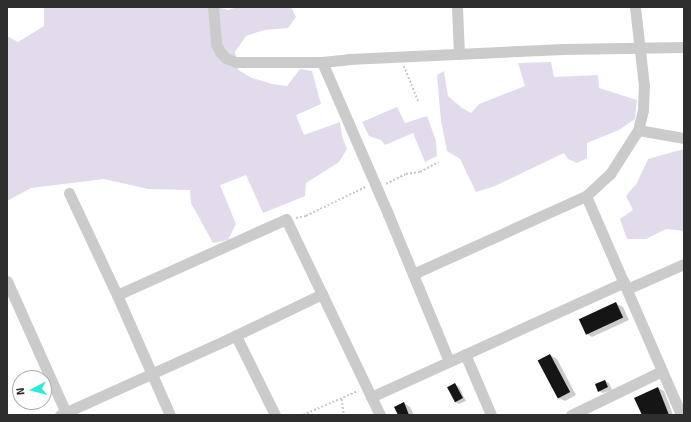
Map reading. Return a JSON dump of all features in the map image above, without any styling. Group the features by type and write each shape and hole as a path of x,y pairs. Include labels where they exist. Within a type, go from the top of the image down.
{"street":[{"path":"213,7 216,44 220,52 226,58 236,62 322,62 401,56 563,49 684,47"},
{"path":"457,7 459,54"},
{"path":"413,274 586,196 610,174 638,130 644,99 635,7"},
{"path":"322,62 449,362"},
{"path":"638,130 684,138"},
{"path":"69,193 117,295 170,415"},
{"path":"586,196 681,415"},
{"path":"117,295 286,219 380,415"},
{"path":"369,392 449,362 626,286 684,264"},
{"path":"7,281 64,414 236,336 322,294"},
{"path":"236,336 274,415"},
{"path":"465,354 492,415"},
{"path":"575,414 662,371"}],"path":[{"path":"401,56 419,103"},
{"path":"286,219 306,216 375,185 406,174 420,172 439,162"},
{"path":"303,415 342,399 369,392"},
{"path":"342,399 344,415"}],"shaded area":[{"path":"44,7 217,7 228,10 238,7 291,7 296,17 288,28 264,30 246,36 235,52 238,70 252,78 272,84 287,86 300,69 312,71 321,104 296,115 304,135 340,122 342,136 347,149 339,162 306,183 305,196 263,213 246,175 220,185 236,224 228,240 213,243 191,203 190,190 148,189 104,179 31,188 7,201 7,36 18,42 44,26"},
{"path":"551,62 554,77 598,75 599,88 637,100 635,119 619,130 587,143 587,158 577,163 568,159 564,153 495,186 476,192 460,159 447,151 441,121 437,75 444,71 448,96 462,108 471,113 479,104 525,86 518,63"},
{"path":"397,107 405,123 427,116 436,141 437,156 425,162 413,133 385,145 381,140 369,136 362,122"},
{"path":"684,149 684,231 666,229 646,239 627,239 620,219 633,210 626,196 637,183 648,159"}],"building":[{"path":"616,302 623,317 586,335 579,319"},
{"path":"550,354 570,392 558,399 538,361"},
{"path":"605,380 608,387 598,392 595,384"},
{"path":"455,383 463,398 455,402 447,387"},
{"path":"658,387 669,415 642,415 634,398"},
{"path":"404,402 409,415 398,415 394,407"}]}
